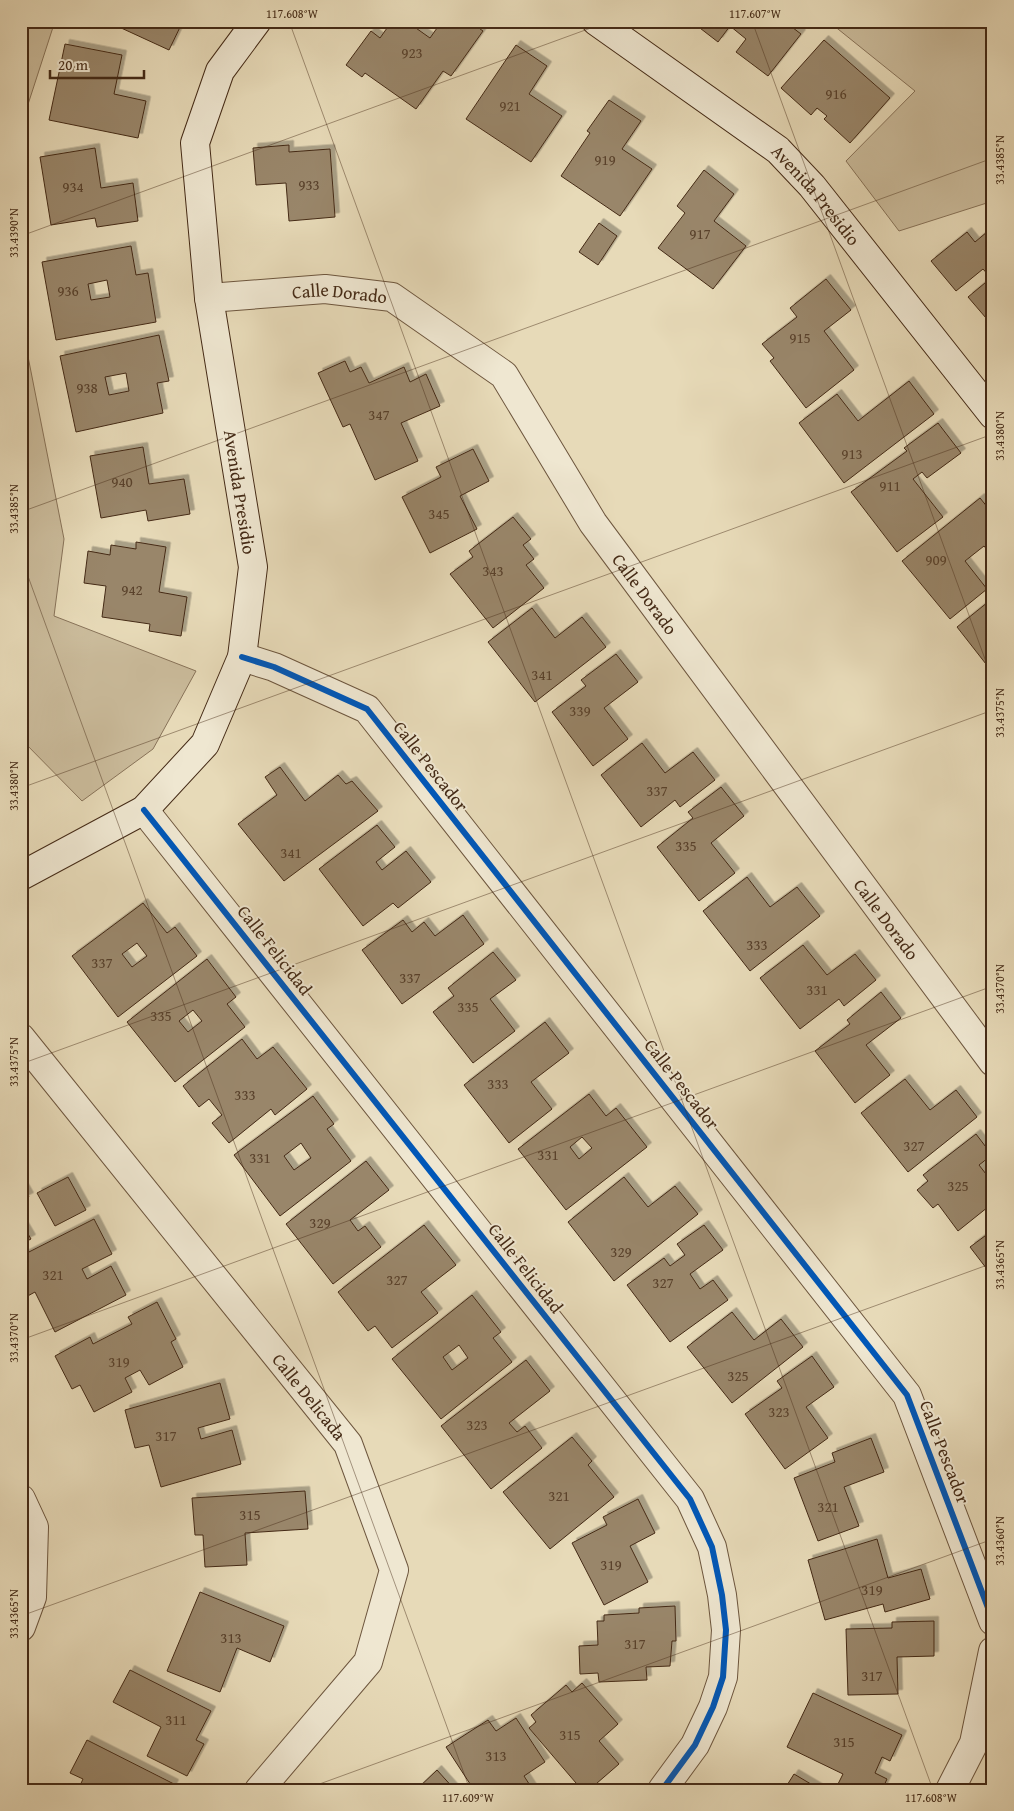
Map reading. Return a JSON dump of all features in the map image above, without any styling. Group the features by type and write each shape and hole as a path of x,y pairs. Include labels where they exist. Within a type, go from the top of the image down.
{"street":[{"name":"Avenida Presidio","path":"21,876 144,810 205,744 242,656 253,567 208,298 195,143 220,71 257,21"},
{"name":"Avenida Presidio","path":"596,21 778,150 812,186 993,415"},
{"name":"Calle Dorado","path":"208,298 325,288 392,297 504,375 593,523 993,1062"},
{"name":"Calle Pescador","path":"242,656 274,667 367,709 907,1395 993,1621"},
{"name":"Calle Felicidad","path":"144,810 690,1499 712,1547 722,1595 726,1630 723,1677 713,1708 694,1745 662,1790"},
{"name":"Calle Delicada","path":"21,1038 348,1444 394,1570 368,1662 259,1790"},
{"path":"21,1499 34,1527 32,1597 21,1626"},
{"path":"950,1790 974,1743 993,1651"}],"shaded area":[{"path":"21,21 55,21 21,126"},
{"path":"828,21 993,21 993,201 899,231 846,161 915,91"},
{"path":"21,321 64,539 54,616 196,671 153,749 82,801 21,739"}],"building":[{"path":"106,21 183,21 169,50"},
{"path":"392,21 406,21 430,38 442,21 469,21 483,31 451,76 443,71 416,109 365,73 362,77 346,65 371,31 380,38"},
{"path":"699,21 784,21 801,34 768,76 736,52 746,39 730,26 718,42 696,25"},
{"path":"824,40 890,98 850,143 824,119 827,116 817,108 811,115 781,88"},
{"path":"65,44 122,55 114,94 146,101 138,138 49,120"},
{"path":"516,45 547,66 529,94 562,116 531,162 466,119"},
{"path":"609,100 641,121 622,149 652,169 620,216 561,176 590,133 587,131"},
{"path":"289,145 289,152 330,149 335,217 289,221 286,183 256,185 253,148"},
{"path":"95,148 101,188 133,183 138,221 97,227 95,218 51,225 40,157"},
{"path":"704,170 734,194 714,221 746,246 713,289 658,248 685,213 677,206"},
{"path":"599,223 617,236 598,265 579,252"},
{"path":"993,227 992,325 968,297 991,278 983,269 956,291 931,261 967,232 975,242"},
{"path":"131,246 136,275 148,273 156,322 56,340 42,262","holes":["107,280 110,297 91,300 88,284"]},
{"path":"826,279 851,310 824,331 854,370 806,408 770,361 774,358 762,344 797,317 790,308"},
{"path":"159,335 169,381 157,383 163,413 76,432 60,356","holes":["126,373 129,391 109,395 105,377"]},
{"path":"345,361 350,372 361,367 369,383 404,367 410,382 426,374 440,406 401,423 418,461 375,480 350,424 343,427 318,373"},
{"path":"909,381 934,414 844,483 799,423 837,394 858,421"},
{"path":"938,423 961,453 927,478 922,472 913,479 943,517 897,552 851,492 907,451 904,448"},
{"path":"143,447 149,484 184,479 190,514 148,521 146,510 101,518 90,456"},
{"path":"473,449 489,481 460,496 477,529 430,553 402,497 441,477 436,467"},
{"path":"980,498 993,514 993,557 984,546 965,561 987,589 950,619 902,561"},
{"path":"513,517 531,539 523,545 534,559 526,565 544,588 493,628 450,574 473,557 469,551"},
{"path":"136,542 166,547 159,592 187,597 181,636 149,631 150,624 102,617 106,586 84,583 88,551 110,555 111,545 136,549"},
{"path":"993,598 993,673 957,627"},
{"path":"532,608 555,638 582,617 606,647 535,702 488,642"},
{"path":"616,654 638,682 604,708 628,739 593,766 552,712 586,686 581,680"},
{"path":"642,743 665,773 693,752 715,780 680,807 675,800 641,827 601,775"},
{"path":"280,767 305,801 338,775 346,784 352,781 378,811 284,881 238,824 277,795 265,777"},
{"path":"721,787 744,816 711,843 735,873 699,901 657,847 693,818 688,812"},
{"path":"377,825 395,847 376,862 382,870 406,851 431,882 398,908 393,903 363,926 319,869"},
{"path":"747,877 770,907 797,887 820,916 750,971 703,911"},
{"path":"143,903 167,933 175,927 197,956 118,1017 72,956","holes":["137,943 147,956 132,967 122,954"]},
{"path":"463,915 484,944 402,1004 362,950 403,920 412,932 424,922 435,936"},
{"path":"803,945 827,975 855,954 876,980 844,1006 839,999 800,1029 760,978"},
{"path":"493,952 516,980 490,999 515,1031 473,1063 433,1012 454,996 448,988"},
{"path":"207,959 236,997 227,1004 245,1027 175,1082 127,1022","holes":["193,1010 202,1021 188,1032 179,1021"]},
{"path":"881,992 901,1018 866,1045 890,1075 855,1103 815,1051 850,1024 847,1020"},
{"path":"545,1022 569,1053 531,1082 552,1109 509,1143 464,1085"},
{"path":"242,1039 257,1059 273,1047 307,1089 275,1115 271,1109 229,1143 212,1123 222,1115 209,1099 199,1107 183,1086"},
{"path":"905,1079 930,1110 956,1090 977,1117 908,1172 861,1113"},
{"path":"589,1094 606,1116 616,1108 647,1147 566,1210 518,1149","holes":["582,1137 592,1148 579,1159 570,1147"]},
{"path":"313,1096 334,1124 327,1129 351,1161 280,1216 234,1155","holes":["301,1143 311,1158 294,1170 284,1156"]},
{"path":"976,1134 992,1155 979,1165 986,1174 993,1168 993,1203 958,1231 938,1204 933,1208 917,1190 928,1181 923,1175"},
{"path":"366,1161 389,1190 350,1220 358,1231 365,1226 381,1247 333,1284 286,1224"},
{"path":"68,1177 86,1210 55,1226 37,1193"},
{"path":"624,1177 648,1207 675,1186 698,1214 614,1281 568,1222"},
{"path":"21,1183 29,1197 21,1201"},
{"path":"94,1219 112,1254 82,1269 87,1279 111,1266 126,1295 55,1332 35,1292 24,1298 21,1293 21,1256"},
{"path":"21,1222 31,1239 21,1244"},
{"path":"424,1225 456,1265 421,1292 438,1313 392,1348 375,1326 368,1331 338,1292"},
{"path":"704,1225 723,1250 690,1274 700,1289 713,1280 728,1300 670,1342 627,1285 664,1258 670,1266 685,1255 677,1244"},
{"path":"993,1230 993,1277 970,1247"},
{"path":"472,1295 501,1332 493,1338 512,1362 441,1419 392,1359","holes":["459,1345 468,1358 452,1370 443,1357"]},
{"path":"157,1302 176,1339 171,1342 183,1367 149,1385 140,1370 125,1378 132,1392 94,1412 80,1385 72,1389 55,1356 90,1337 93,1344 132,1324 128,1317"},
{"path":"732,1312 754,1340 781,1319 803,1347 732,1403 687,1347"},
{"path":"812,1356 834,1387 806,1407 828,1438 785,1469 745,1414 782,1388 777,1381"},
{"path":"526,1360 550,1391 509,1423 517,1432 525,1426 542,1448 491,1489 441,1426"},
{"path":"220,1383 230,1419 198,1428 201,1439 232,1430 241,1464 161,1487 149,1445 135,1448 125,1410"},
{"path":"572,1437 592,1461 588,1465 614,1497 550,1549 503,1492"},
{"path":"871,1438 884,1472 844,1487 859,1526 818,1541 794,1478 835,1462 832,1453"},
{"path":"305,1491 308,1529 245,1533 247,1565 205,1567 203,1535 195,1535 192,1498"},
{"path":"638,1499 655,1533 630,1546 648,1582 604,1605 572,1543 607,1525 603,1517"},
{"path":"877,1539 888,1578 921,1569 930,1599 885,1612 883,1604 825,1620 808,1560"},
{"path":"200,1592 284,1626 270,1662 237,1648 220,1692 167,1671"},
{"path":"675,1606 676,1641 672,1641 670,1666 646,1667 647,1680 599,1682 598,1673 580,1674 579,1646 598,1645 597,1621 604,1621 604,1615 639,1613 639,1608"},
{"path":"934,1621 934,1656 897,1657 898,1694 848,1695 846,1629 892,1628 892,1622"},
{"path":"130,1670 211,1711 196,1740 204,1744 187,1776 147,1756 161,1727 113,1702"},
{"path":"582,1683 618,1724 599,1741 619,1764 589,1790 582,1790 529,1728 536,1722 531,1715 566,1685 572,1692"},
{"path":"813,1693 902,1735 890,1761 882,1757 875,1773 887,1779 882,1790 844,1790 837,1786 843,1774 787,1747"},
{"path":"516,1718 545,1762 524,1776 533,1790 474,1790 446,1747 488,1720 496,1731"},
{"path":"87,1740 174,1784 171,1790 78,1790 83,1779 70,1773"},
{"path":"437,1770 455,1790 416,1790"},
{"path":"794,1774 821,1790 784,1790"}],"cycle path":[{"path":"242,657 274,667 367,709 907,1395 993,1621"},
{"path":"144,810 690,1499 712,1547 722,1595 726,1630 723,1677 713,1707 695,1745 662,1790"}]}
